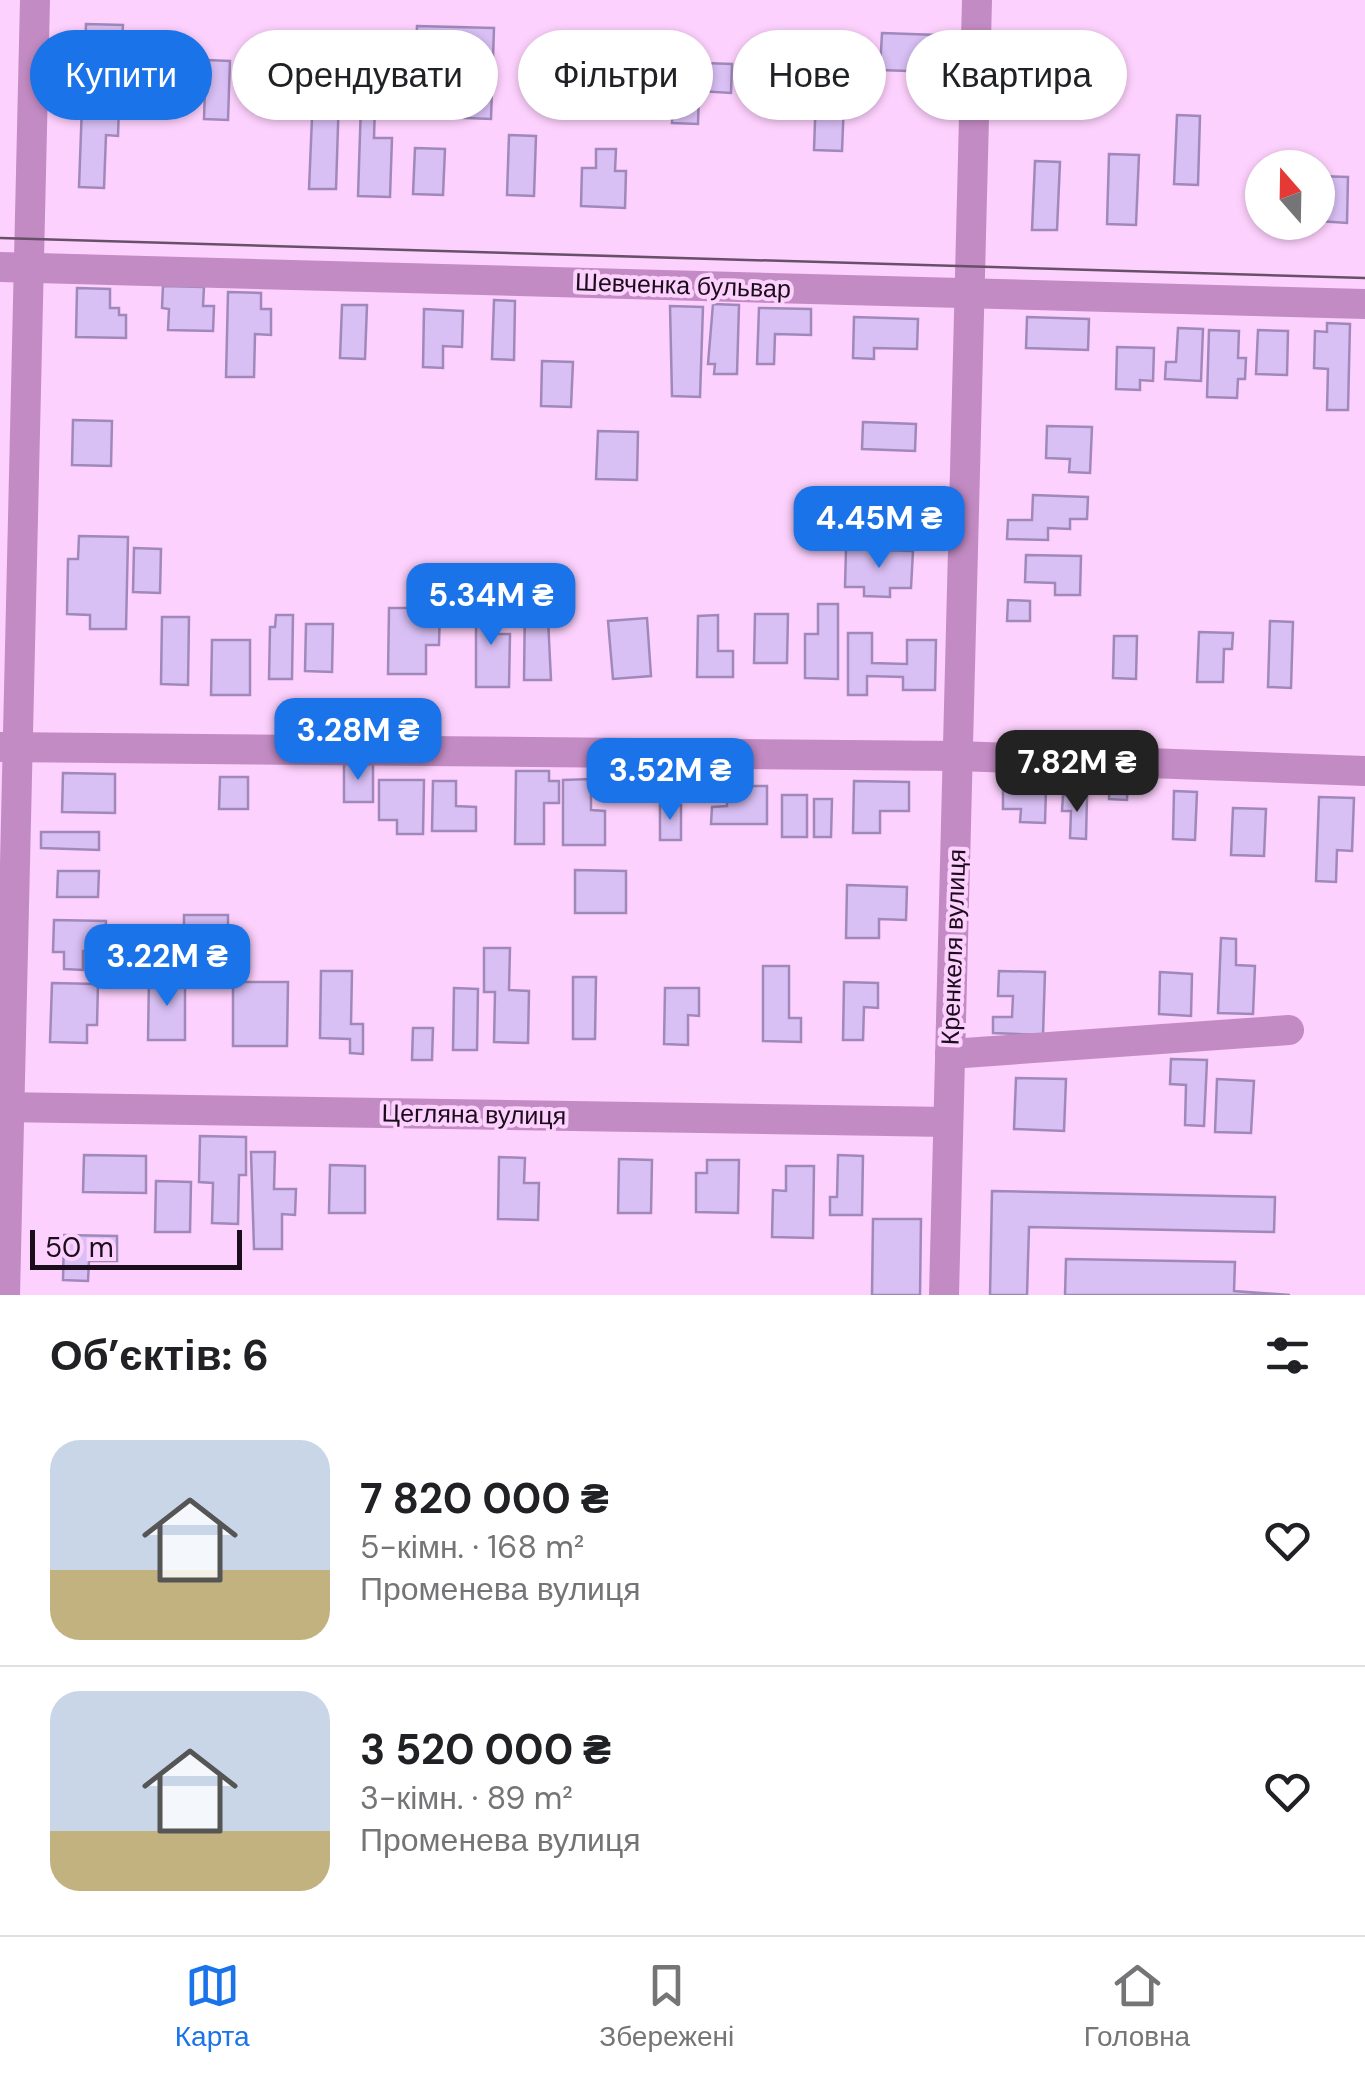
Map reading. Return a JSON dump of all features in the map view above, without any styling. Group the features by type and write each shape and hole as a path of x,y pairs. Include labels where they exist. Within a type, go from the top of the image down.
{"street":[{"path":"5,1295 13,267 35,0"},
{"name":"Кренкеля вулиця","path":"944,1295 977,0"},
{"name":"Шевченка бульвар","path":"13,267 1365,304"},
{"path":"8,747 958,756 1365,772"},
{"path":"950,1054 1288,1030"},
{"name":"Цегляна вулиця","path":"4,1107 948,1122"}],"building":[{"path":"86,24 123,25 123,30 86,30"},
{"path":"417,26 494,28 494,30 417,30"},
{"path":"886,33 906,34 906,71 886,70"},
{"path":"212,60 230,61 228,120 212,119"},
{"path":"713,63 732,64 731,93 713,92"},
{"path":"1177,115 1200,116 1198,185 1174,184"},
{"path":"81,120 119,120 118,136 106,135 104,188 79,187"},
{"path":"312,120 338,120 336,189 309,189"},
{"path":"360,120 375,120 374,138 392,138 390,197 358,196"},
{"path":"672,120 698,120 698,124"},
{"path":"815,120 843,120 842,151 814,150"},
{"path":"509,135 536,136 534,196 507,195"},
{"path":"415,148 445,149 443,195 413,194"},
{"path":"596,149 616,149 615,171 626,171 625,208 581,206 582,168 596,168"},
{"path":"1109,154 1139,155 1136,225 1107,224"},
{"path":"1035,161 1060,162 1057,230 1032,230"},
{"path":"1335,177 1348,177 1347,223 1335,222"},
{"path":"163,286 204,287 203,306 214,306 213,331 168,330 169,309 162,308"},
{"path":"77,288 110,289 110,308 119,308 119,315 126,315 126,338 76,337"},
{"path":"228,292 261,293 261,309 271,309 271,335 255,334 254,377 226,377"},
{"path":"494,300 515,301 514,360 492,359"},
{"path":"713,304 739,305 737,374 714,374 715,364 708,364"},
{"path":"342,305 367,305 365,359 340,358"},
{"path":"670,306 703,307 700,397 672,396"},
{"path":"759,308 811,309 811,335 775,334 774,364 757,364"},
{"path":"424,309 463,311 462,347 443,346 443,368 423,367"},
{"path":"854,317 918,319 917,349 874,348 874,359 853,358"},
{"path":"1027,317 1089,319 1088,350 1026,348"},
{"path":"1327,323 1350,324 1348,410 1327,410 1328,369 1314,368 1315,331 1327,332"},
{"path":"1178,328 1203,329 1201,381 1165,379 1166,362 1176,362"},
{"path":"1209,330 1239,331 1238,358 1246,358 1245,379 1238,379 1237,398 1207,397"},
{"path":"1258,330 1288,331 1287,375 1256,374"},
{"path":"1117,347 1154,348 1153,381 1140,380 1140,390 1116,389"},
{"path":"542,361 573,362 571,407 541,406"},
{"path":"73,420 112,421 111,466 72,465"},
{"path":"863,422 916,424 915,451 862,449"},
{"path":"1047,426 1092,427 1090,473 1069,472 1070,459 1046,458"},
{"path":"598,431 638,432 637,480 596,479"},
{"path":"1033,495 1088,497 1087,519 1070,519 1070,529 1048,528 1048,540 1007,539 1008,520 1032,520"},
{"path":"851,504 913,506 912,531 880,530 880,539 861,539 861,528 851,528"},
{"path":"79,536 128,537 126,629 90,629 90,615 67,614 68,559 78,559"},
{"path":"134,548 161,549 160,593 133,592"},
{"path":"846,549 913,551 911,588 890,588 890,597 864,596 864,587 845,587"},
{"path":"1026,555 1081,556 1080,595 1055,595 1055,583 1025,582"},
{"path":"476,597 495,597 494,634 510,634 509,687 476,687"},
{"path":"525,598 547,598 551,680 524,680"},
{"path":"1008,600 1030,601 1030,621 1007,621"},
{"path":"818,604 838,604 838,679 805,678 805,634 818,634"},
{"path":"389,608 440,608 439,645 426,645 426,674 388,674"},
{"path":"755,614 788,614 787,663 754,663"},
{"path":"276,615 293,615 292,679 269,679 270,627 275,627"},
{"path":"718,615 718,651 733,651 733,677 697,677 698,616"},
{"path":"162,617 189,617 188,685 161,684"},
{"path":"647,618 651,676 613,679 608,621"},
{"path":"1270,621 1293,622 1291,688 1268,687"},
{"path":"306,624 333,624 332,672 305,671"},
{"path":"1199,632 1233,633 1232,649 1224,649 1223,682 1197,682"},
{"path":"848,633 872,633 872,663 907,664 907,640 936,640 935,690 903,690 903,677 867,676 867,695 848,695"},
{"path":"1114,636 1137,636 1136,679 1113,678"},
{"path":"212,640 250,640 250,695 211,695"},
{"path":"344,763 373,763 373,802 344,802"},
{"path":"516,771 549,771 549,781 559,781 559,803 544,803 544,844 515,844"},
{"path":"63,773 115,774 115,813 62,812"},
{"path":"1110,773 1128,774 1127,800 1109,799"},
{"path":"220,777 248,777 248,809 219,809"},
{"path":"591,779 591,810 605,811 605,845 563,845 563,780"},
{"path":"379,780 424,780 423,834 397,834 397,820 379,820"},
{"path":"433,781 456,781 456,806 476,807 476,831 432,831"},
{"path":"854,781 909,782 909,811 880,811 880,833 853,833"},
{"path":"727,786 767,786 767,824 711,824 712,807 727,806"},
{"path":"1003,787 1046,789 1045,823 1020,822 1021,809 1003,809"},
{"path":"1174,791 1197,792 1195,840 1173,839"},
{"path":"782,795 807,795 807,837 782,837"},
{"path":"1063,795 1087,796 1086,839 1070,838 1071,811 1062,811"},
{"path":"1319,797 1354,798 1352,851 1337,850 1336,882 1316,881"},
{"path":"814,799 832,799 831,837 814,837"},
{"path":"660,805 681,805 681,840 660,840"},
{"path":"1233,808 1266,809 1264,856 1231,855"},
{"path":"41,832 99,832 99,850 41,848"},
{"path":"575,870 626,871 626,913 575,913"},
{"path":"58,871 99,871 98,897 57,897"},
{"path":"847,885 907,887 906,920 879,919 879,938 846,938"},
{"path":"184,915 228,915 228,967 199,967 199,946 184,946"},
{"path":"54,920 106,921 105,951 83,951 83,970 64,969 64,952 53,952"},
{"path":"1221,938 1236,939 1236,965 1255,966 1253,1014 1218,1013"},
{"path":"484,948 510,948 509,990 529,991 528,1043 494,1042 495,992 484,992"},
{"path":"763,966 789,966 789,1018 801,1018 801,1042 763,1041"},
{"path":"321,971 352,971 351,1024 363,1024 363,1054 350,1053 350,1039 320,1038"},
{"path":"999,971 1045,972 1043,1035 993,1033 993,1017 1012,1017 1013,996 998,996"},
{"path":"1160,972 1192,974 1191,1016 1159,1014"},
{"path":"149,977 185,978 185,1040 148,1040"},
{"path":"573,977 596,977 595,1039 573,1039"},
{"path":"233,982 288,982 287,1046 233,1046"},
{"path":"844,982 878,983 878,1008 864,1007 863,1040 843,1040"},
{"path":"52,983 98,984 97,1025 87,1025 87,1043 50,1042"},
{"path":"454,988 478,989 477,1050 453,1050"},
{"path":"665,988 699,988 699,1016 688,1015 688,1045 664,1044"},
{"path":"413,1028 433,1028 432,1060 412,1060"},
{"path":"1171,1059 1207,1060 1204,1126 1185,1125 1186,1085 1170,1084"},
{"path":"1016,1078 1066,1079 1064,1131 1014,1129"},
{"path":"1217,1079 1254,1081 1251,1133 1215,1132"},
{"path":"200,1136 246,1137 246,1175 239,1175 238,1224 212,1223 213,1183 199,1182"},
{"path":"251,1152 275,1152 274,1189 296,1189 295,1215 282,1214 282,1249 254,1249"},
{"path":"84,1155 146,1156 146,1193 83,1192"},
{"path":"838,1155 863,1156 862,1215 830,1215 830,1197 837,1197"},
{"path":"499,1157 525,1158 524,1183 539,1183 538,1220 498,1219"},
{"path":"619,1159 652,1160 651,1213 618,1213"},
{"path":"707,1160 739,1160 738,1213 696,1212 696,1173 707,1173"},
{"path":"330,1165 365,1166 365,1213 329,1213"},
{"path":"786,1166 814,1166 813,1238 772,1237 773,1190 786,1191"},
{"path":"156,1181 191,1182 190,1232 155,1232"},
{"path":"992,1191 1275,1197 1274,1232 1029,1227 1027,1295 990,1295"},
{"path":"873,1219 921,1219 920,1295 872,1295"},
{"path":"64,1235 117,1236 117,1261 89,1261 88,1281 63,1280"},
{"path":"1066,1259 1235,1262 1234,1291 1290,1295 1065,1295"}],"tram line":[{"path":"0,238 1365,278"}]}
